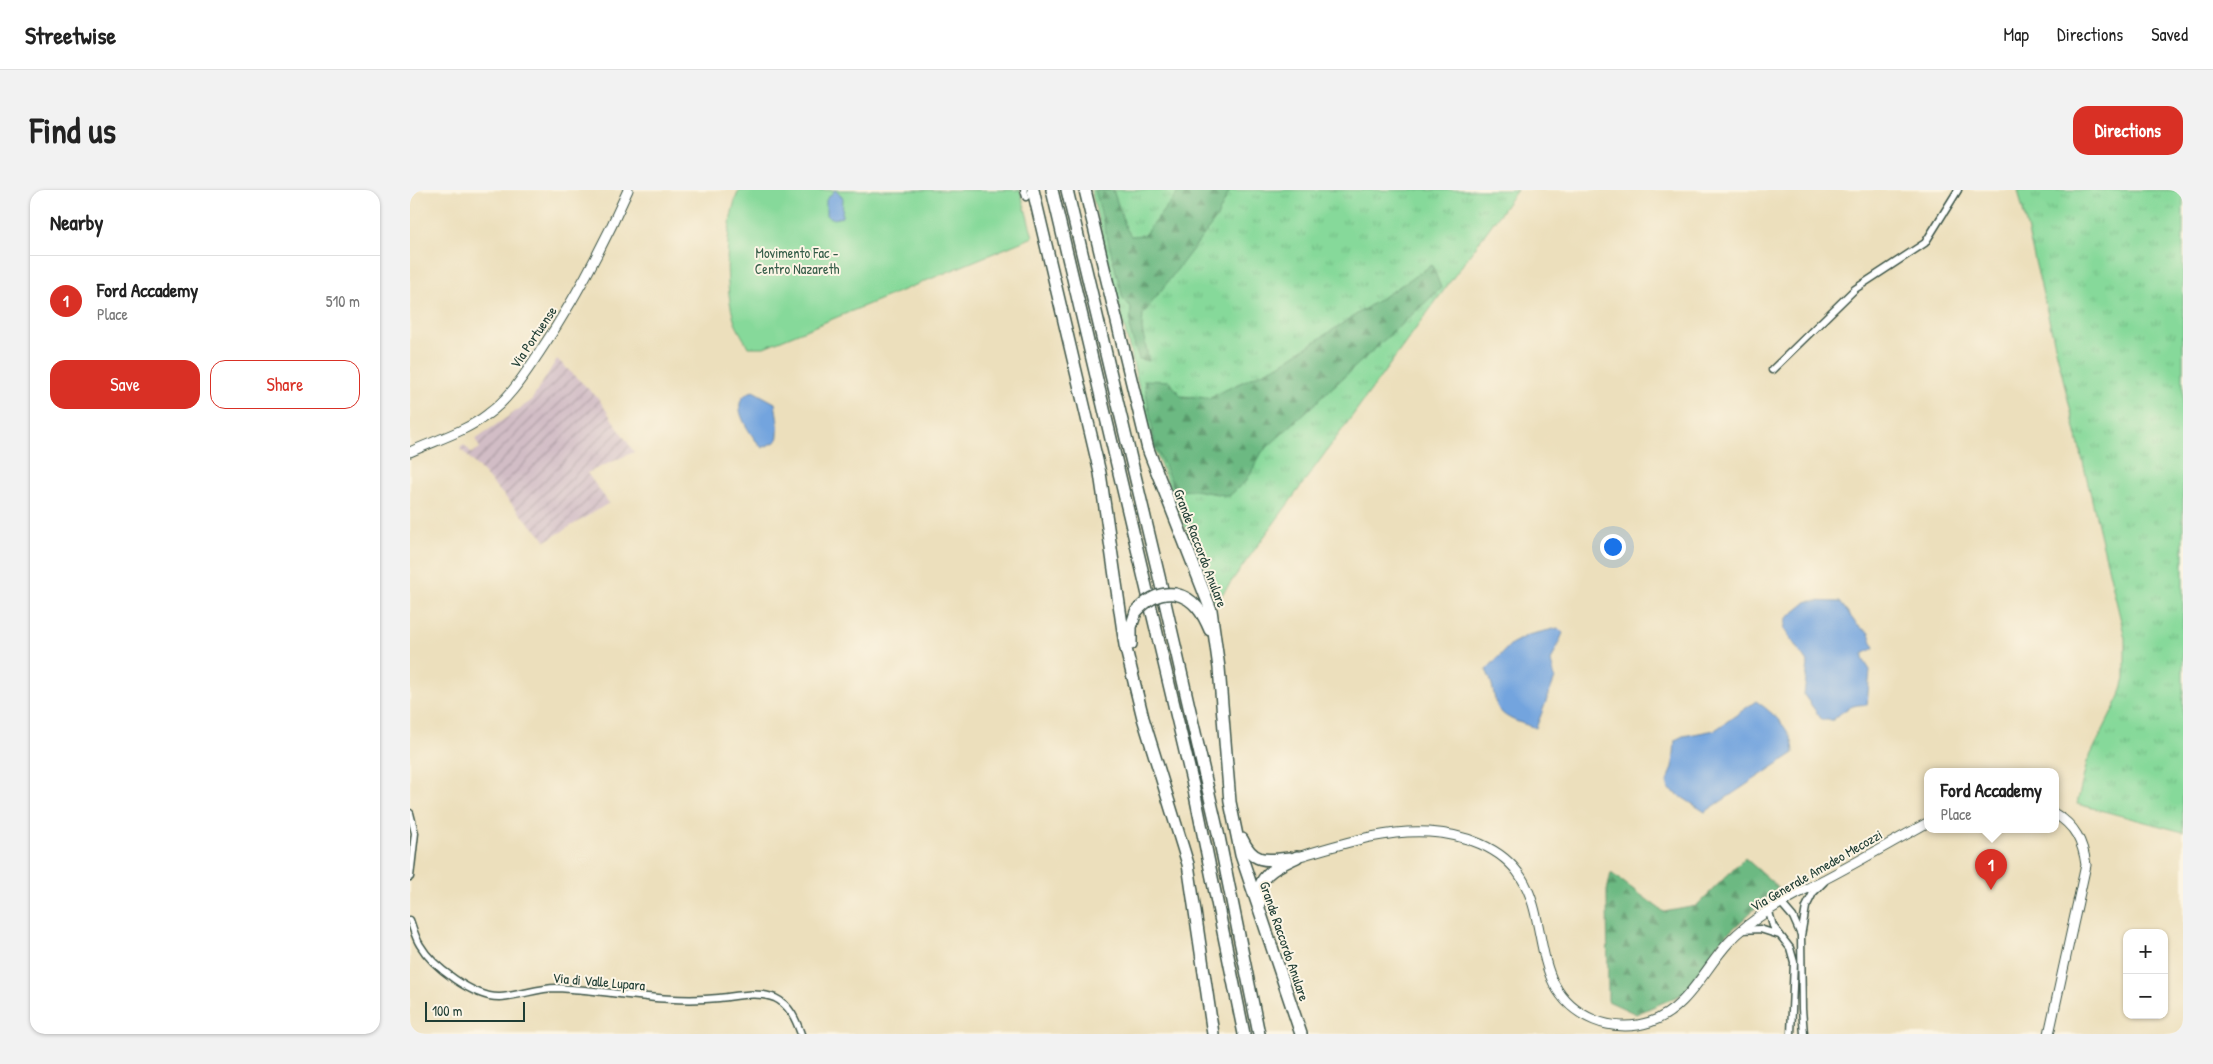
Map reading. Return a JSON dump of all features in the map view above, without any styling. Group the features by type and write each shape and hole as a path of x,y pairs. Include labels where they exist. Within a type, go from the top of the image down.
{"highway":[{"path":"1052,190 1193,785 1244,1034"},
{"path":"1067,190 1167,594 1259,1034"},
{"name":"Grande Raccordo Anulare","path":"1085,190 1148,449 1206,597 1212,618 1219,668 1230,802 1241,855 1251,890 1276,955 1301,1034"},
{"path":"1027,192 1100,473 1126,645 1136,689 1148,736 1188,864 1213,1034"},
{"path":"1136,689 1130,634 1136,612 1148,600 1156,596 1167,594 1190,600 1203,615 1211,634 1219,668"},
{"path":"1230,802 1242,839 1252,855 1262,859 1298,857"},
{"path":"1230,802 1238,856 1247,891 1295,1034"},
{"path":"1276,955 1261,905 1259,887 1268,873 1298,857"}],"street":[{"name":"Via Portuense","path":"410,452 478,421 512,391 578,292 628,190"},
{"path":"1772,370 1855,289 1925,243 1958,190"},
{"path":"410,813 415,833 410,877"},
{"path":"2049,1034 2086,865 2077,832 2059,816"},
{"name":"Via Generale Amedeo Mecozzi","path":"1298,857 1344,844 1414,831 1454,835 1487,847 1512,866 1526,888 1548,973 1558,990 1584,1015 1610,1024 1641,1024 1658,1019 1671,1011 1688,994 1719,953 1741,930 1781,903 1924,825"},
{"path":"1804,1034 1801,936 1806,907 1813,893 1827,878"},
{"path":"1781,903 1793,917 1801,936"},
{"path":"1769,912 1773,926 1790,948 1794,962 1791,1034"},
{"name":"Via di Valle Lupara","path":"410,920 420,945 443,971 471,989 498,997 554,988 670,1000 698,1001 762,995 776,999 787,1006 795,1018 801,1034"},
{"path":"1741,930 1760,929 1781,936"},
{"path":"2055,1034 2056,1009"}],"shaded area":[{"path":"557,359 598,398 634,452 587,473 609,503 546,541 460,448 464,445 472,453 480,448 475,439 531,401"}],"green space":[{"name":"Movimento Fac - Centro Nazareth","path":"739,190 1020,190 1033,237 764,347 748,347 734,320 730,302 727,269 731,218"},
{"path":"1091,190 1517,190 1215,604 1153,445"},
{"path":"1095,190 1113,190 1126,228 1131,236 1144,235 1180,190 1230,190 1216,219 1143,314 1142,329 1149,361 1139,359 1130,331 1131,307 1123,299"},
{"path":"2018,190 2183,190 2183,832 2077,804 2087,762 2120,696 2125,678 2125,638"},
{"path":"1432,265 1441,288 1262,452 1247,480 1229,496 1194,490 1175,491 1155,445 1144,380 1169,381 1181,396 1208,398 1279,365"},
{"path":"1745,858 1778,887 1720,941 1683,994 1636,1014 1608,1001 1607,891 1611,873 1664,912 1696,906"}],"water":[{"path":"835,190 843,198 842,217 834,219 826,215 826,200"},
{"path":"753,391 775,403 777,413 777,441 762,448 746,426 740,409 740,402 745,395"},
{"path":"1808,601 1840,602 1857,625 1869,633 1874,648 1863,654 1863,659 1870,670 1867,705 1857,705 1848,708 1833,720 1822,720 1804,695 1808,664 1784,629 1787,618"},
{"path":"1558,628 1563,633 1551,661 1555,678 1536,728 1517,722 1501,712 1497,706 1486,670 1511,644 1528,635"},
{"path":"1756,701 1781,723 1790,737 1794,753 1705,812 1669,789 1667,782 1673,768 1675,740 1683,736 1715,730"}],"place":[{"name":"Ford Accademy","path":"1991,890"}]}
